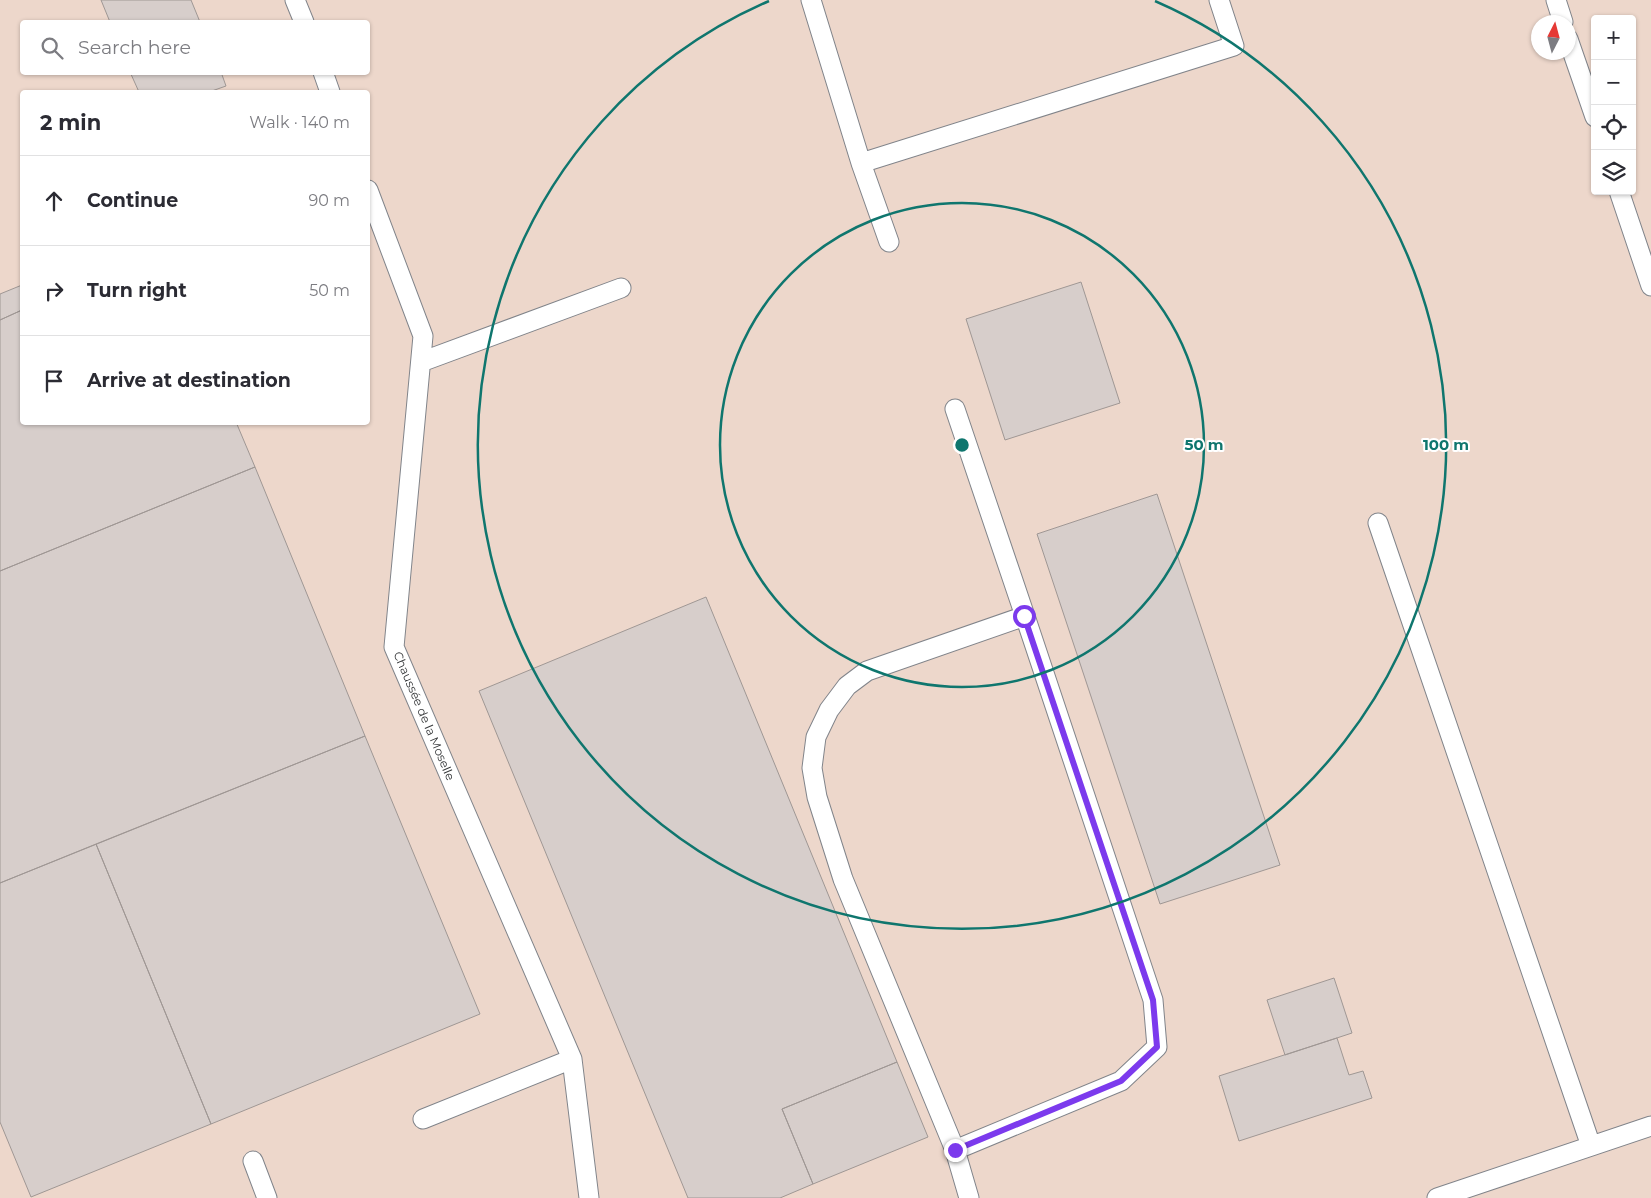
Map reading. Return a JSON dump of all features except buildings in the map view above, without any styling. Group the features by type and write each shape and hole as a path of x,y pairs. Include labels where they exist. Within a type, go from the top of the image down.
{"lane":[{"path":"295,0 303,20"},
{"path":"810,0 861,163 889,242"},
{"path":"861,163 1234,46 1219,0"},
{"path":"1556,0 1561,15"},
{"path":"1575,60 1591,106"},
{"path":"324,75 329,90"},
{"name":"Chaussée de la Moselle","path":"370,195 424,336 394,647 572,1059 589,1198"},
{"path":"1620,195 1651,286"},
{"path":"421,362 621,288"},
{"path":"955,409 1153,1000 1157,1047 1121,1081 955,1150"},
{"path":"1378,523 1591,1146"},
{"path":"969,1198 955,1150 843,879 817,798 812,768 816,737 829,710 847,686 867,671 1024,616"},
{"path":"423,1119 572,1059"},
{"path":"1437,1198 1651,1126"},
{"path":"252,1161 267,1198"}],"shaded area":[{"path":"0,0 1651,0 1651,1198 0,1198"}],"route":[{"path":"955,1150 1121,1081 1157,1047 1153,1000 1024,616"}]}
